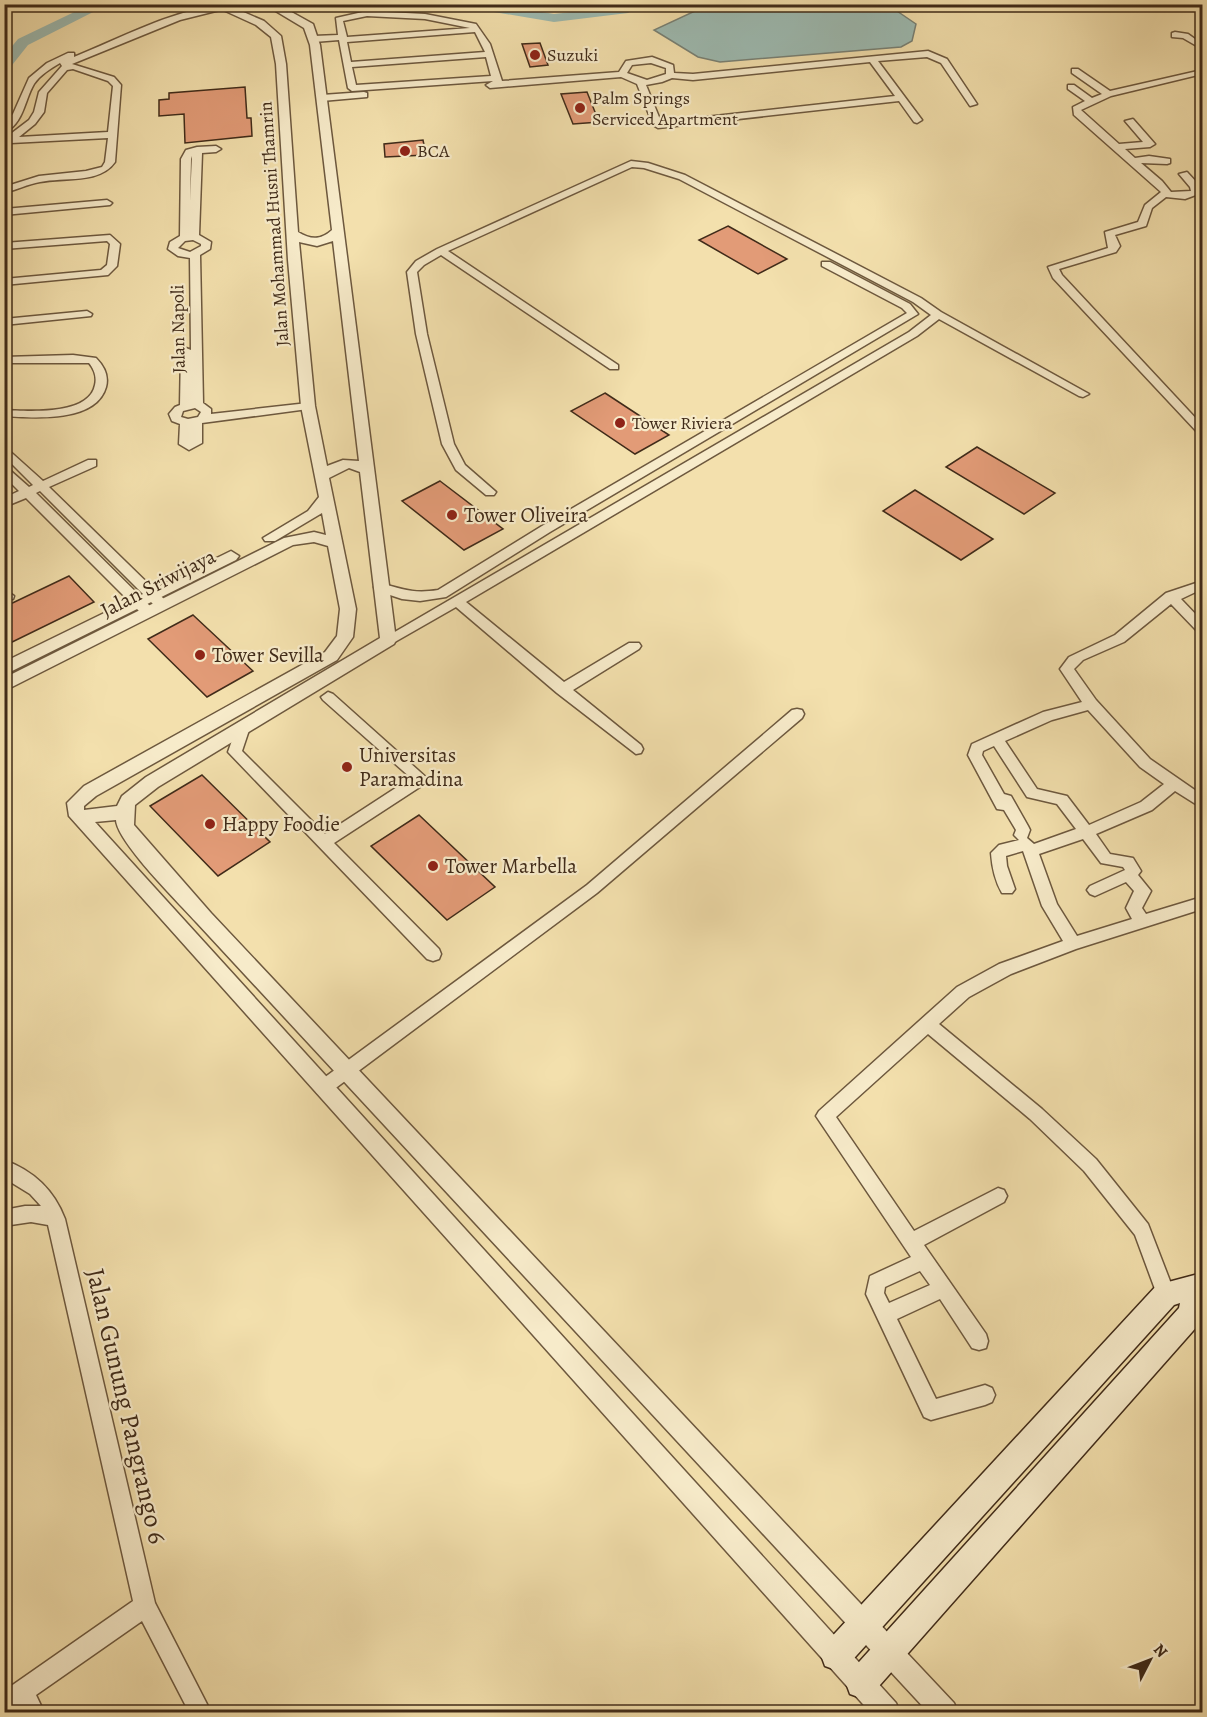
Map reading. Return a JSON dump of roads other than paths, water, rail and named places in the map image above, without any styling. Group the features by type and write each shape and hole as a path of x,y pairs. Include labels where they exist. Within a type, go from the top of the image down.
{"main road":[{"path":"836,1655 1166,1293 1200,1286 1191,1314 861,1683"}],"street":[{"path":"268,4 309,26 315,42 362,443 368,470 380,587 388,639"},
{"path":"4,130 19,114 26,92 38,74 46,67 188,6 192,7 192,11 177,18 54,69 36,92 34,104 25,119 7,141"},
{"path":"177,18 218,6"},
{"name":"Jalan Mohammad Husni Thamrin","path":"79,817 75,805 90,791 330,656 345,637 348,609 308,401 294,260 281,64 276,36 260,23 218,6"},
{"path":"497,81 479,29 465,23 406,13 339,20 352,87 355,89 624,74 640,81 661,80 670,75 693,77 924,54 941,58 973,104"},
{"path":"315,42 479,29"},
{"path":"1175,35 1185,36 1203,47"},
{"path":"348,65 488,54"},
{"path":"872,59 917,120"},
{"path":"624,74 623,70 629,63 652,60 670,68 670,75"},
{"path":"4,190 39,178 87,174 105,169 110,162 117,85 111,79 70,66 56,75 43,92 39,112 7,141"},
{"path":"1075,71 1108,94"},
{"path":"1164,194 1162,186 1076,111 1108,94 1203,72"},
{"path":"322,98 497,81"},
{"path":"640,81 660,129 901,98"},
{"path":"1071,87 1091,101"},
{"path":"1115,147 1150,144 1130,121"},
{"path":"7,141 113,135"},
{"name":"Jalan Napoli","path":"190,237 186,159 189,152 216,149"},
{"path":"1132,161 1149,159 1167,161"},
{"path":"490,492 466,473 452,455 433,386 412,275 420,263 441,251 623,166 638,163 682,177 917,300 937,314 1083,394"},
{"path":"380,587 402,596 420,597 441,594 546,529 906,320 914,313 906,306 675,184 654,167"},
{"path":"1184,174 1195,186 1196,193 1185,196 1164,194 1149,207 1142,224 1109,234 1114,249 1056,264 1053,269 1203,431"},
{"path":"16,186 10,211 107,203"},
{"path":"293,234 300,240 318,242 327,240 338,230"},
{"name":"Jalan Napoli","path":"190,237 204,240 206,245 191,254 177,253 173,248 175,243 190,237"},
{"path":"4,246 110,238 115,244 112,266 104,273 4,282"},
{"path":"294,260 315,250 332,251 340,255"},
{"path":"441,251 614,367"},
{"name":"Jalan Napoli","path":"191,254 196,413 308,401"},
{"path":"4,322 87,314"},
{"path":"937,314 933,320 913,334 457,602 388,639 152,782 128,801 124,812 125,826 135,842 864,1623 945,1713"},
{"path":"4,360 85,358 92,360 100,369 101,386 98,396 90,404 77,409 18,415 4,413"},
{"path":"4,424 18,415"},
{"path":"706,436 721,446"},
{"path":"316,452 328,457 344,456 362,443"},
{"path":"4,449 145,599"},
{"path":"4,503 92,463"},
{"path":"321,478 332,468 344,463 353,463 368,470"},
{"path":"4,469 145,599"},
{"name":"Jalan Sriwijaya","path":"4,669 294,526 313,514 326,498"},
{"name":"Jalan Sriwijaya","path":"4,685 145,599 289,541 314,537 336,543"},
{"path":"1203,585 1171,596 1117,640 1077,658 1069,665 1068,673 1091,704 1145,763 1173,784 1203,802"},
{"path":"1171,596 1203,628"},
{"path":"457,602 636,749"},
{"path":"562,690 634,646"},
{"path":"323,843 421,778 328,697"},
{"path":"1073,944 1050,906 1024,840 1023,830 1006,800 1001,802 975,755 979,746 1048,716 1091,704"},
{"path":"323,1088 592,889 797,714"},
{"path":"243,727 235,752 433,954"},
{"path":"997,740 1030,790 1037,795 1060,799 1106,859 1128,862 1133,871 1129,875 1095,890"},
{"path":"1006,888 998,853 1004,849 1024,840 1086,830 1138,811 1165,795 1173,784"},
{"path":"79,817 124,812"},
{"path":"79,817 887,1713"},
{"path":"1129,875 1143,891 1137,898 1134,908 1143,922"},
{"path":"979,1341 922,1261 825,1116 929,1025 963,992 981,980 1073,944 1203,903"},
{"path":"929,1025 1036,1114 1089,1165 1142,1230 1166,1293"},
{"name":"Jalan Gunung Pangrango 6","path":"4,1168 38,1189 51,1202 146,1606 200,1713"},
{"path":"910,1243 998,1196"},
{"path":"4,1218 27,1212 41,1213 56,1219"},
{"path":"922,1261 876,1282 874,1294 932,1410 985,1395"},
{"path":"886,1314 942,1289"},
{"path":"4,1704 146,1606"},
{"path":"23,1691 33,1713"}],"water":[{"path":"710,4 888,5 916,24 912,41 901,47 720,62 698,57 654,30"}],"waterway":[{"path":"4,66 23,42 103,4"},
{"path":"470,4 554,18 628,9 635,4"}],"place":[{"name":"Suzuki","path":"535,55"},
{"name":"Palm Springs Serviced Apartment","path":"580,108"},
{"name":"BCA","path":"405,151"},
{"name":"Tower Riviera","path":"620,423"},
{"name":"Tower Oliveira","path":"452,515"},
{"name":"Tower Sevilla","path":"200,655"},
{"name":"Universitas Paramadina","path":"347,767"},
{"name":"Happy Foodie","path":"210,824"},
{"name":"Tower Marbella","path":"433,866"}]}
